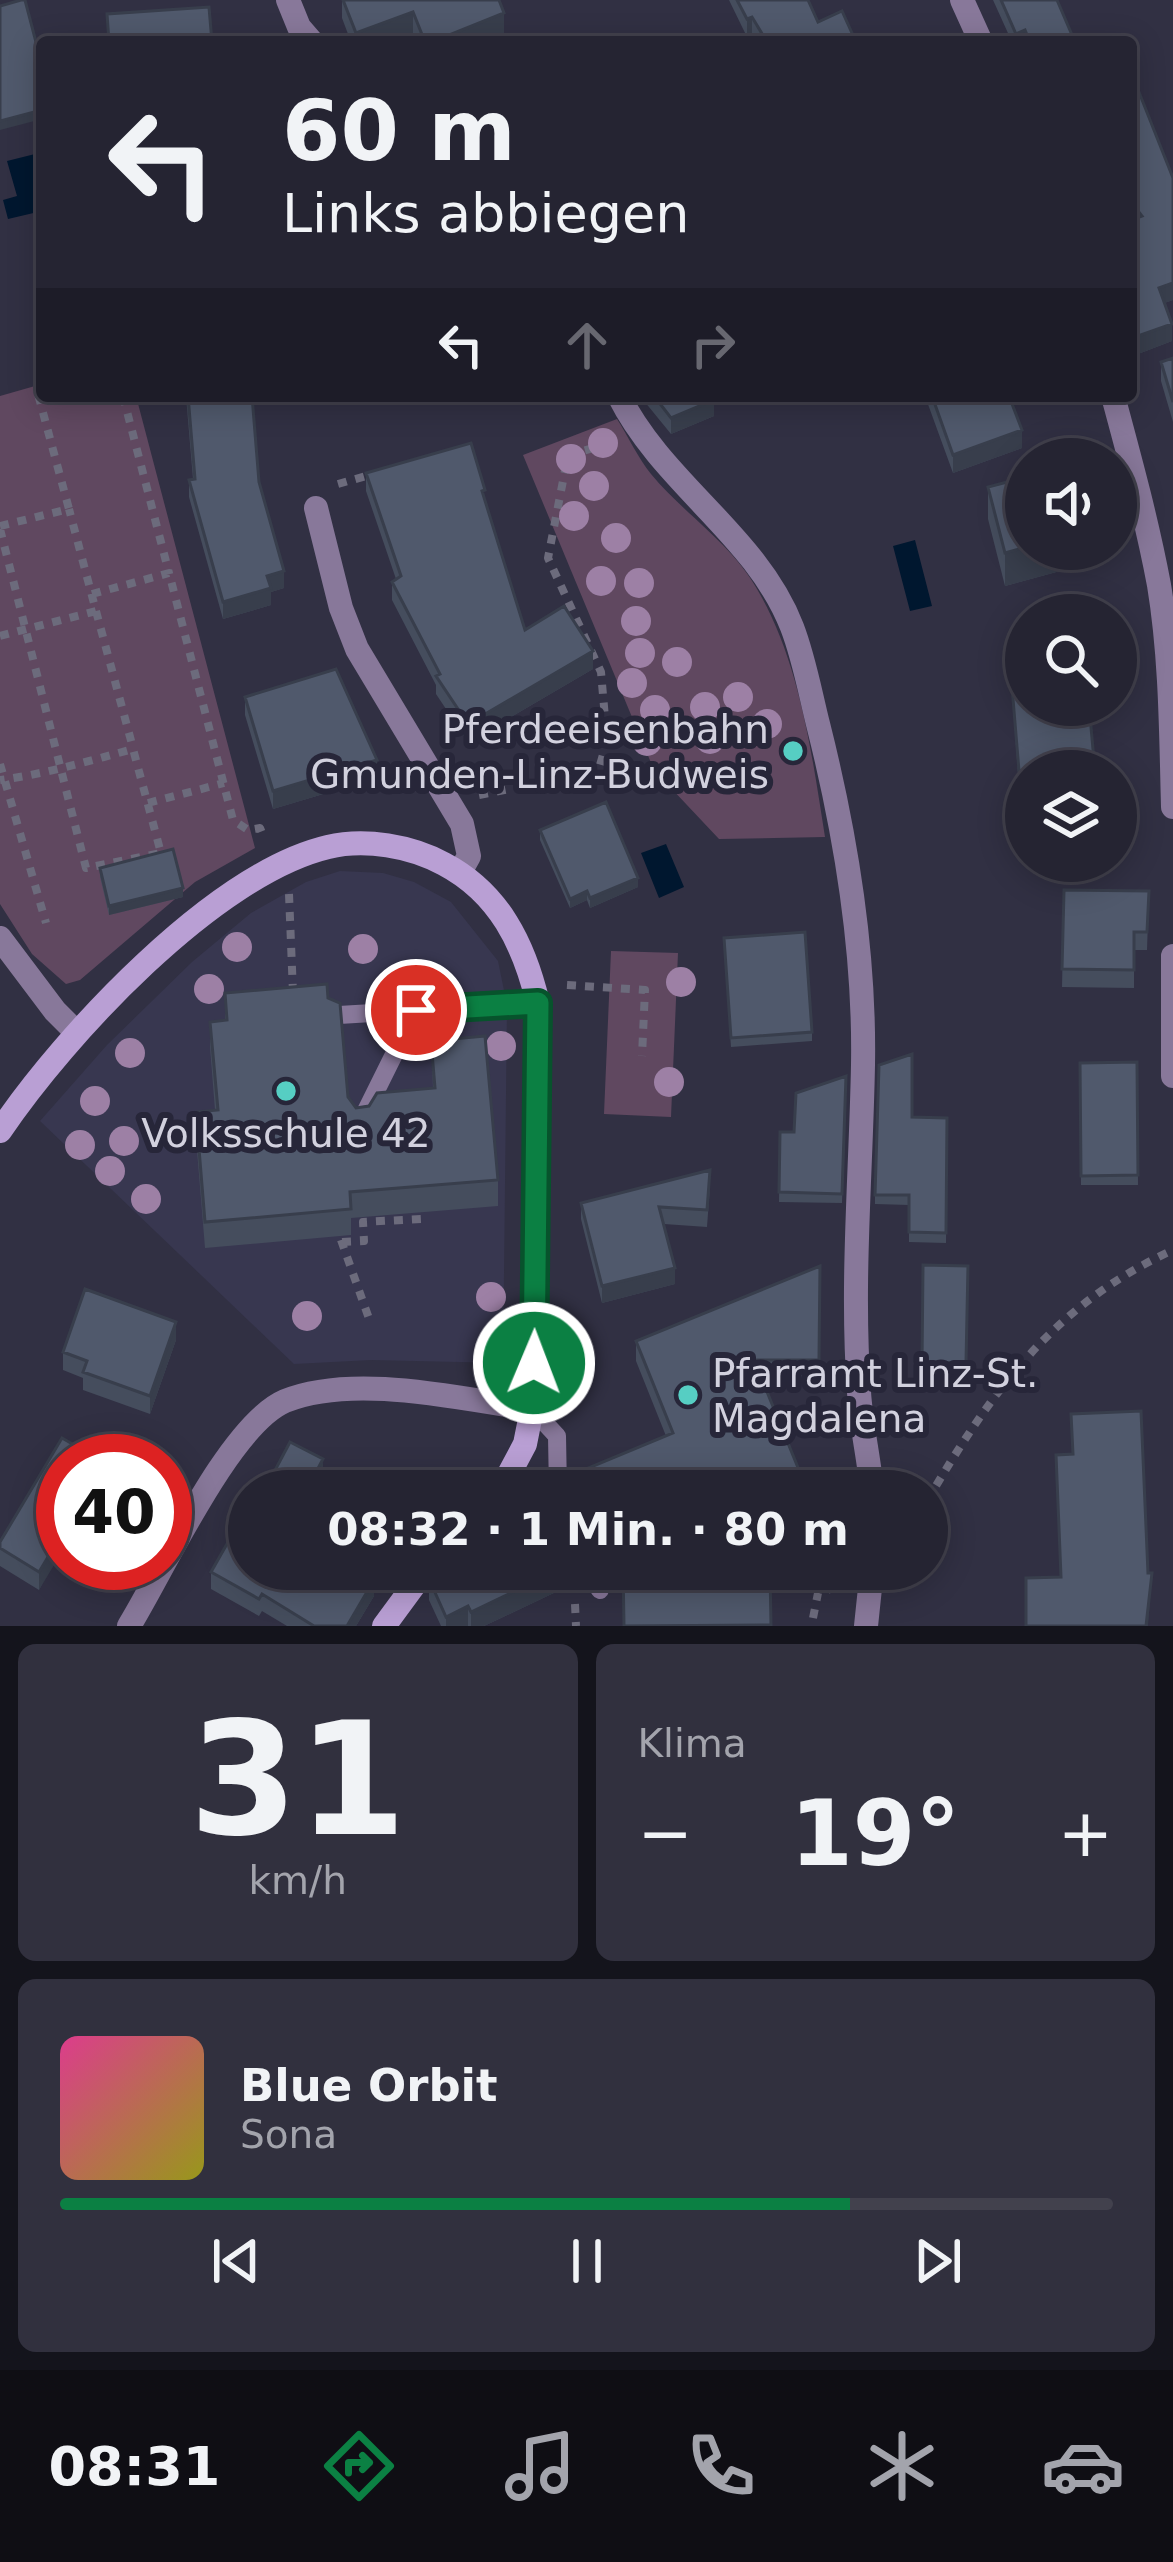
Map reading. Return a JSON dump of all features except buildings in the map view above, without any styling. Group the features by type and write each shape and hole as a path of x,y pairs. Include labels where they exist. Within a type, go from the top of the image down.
{"street":[{"path":"288,0 307,36"},
{"path":"962,0 978,36"},
{"path":"622,402 641,435 776,592 793,628 835,792 849,864 863,1059 856,1302 859,1396 869,1470"},
{"path":"1115,402 1160,590 1170,692 1173,807"},
{"path":"316,508 341,608 357,649 462,824 469,856 460,872"},
{"path":"0,1131 76,1032 194,923 261,873 332,846 388,846 427,855 460,872 489,897 512,928 528,961 538,1003 532,1408 525,1444 511,1470"},
{"path":"0,938 76,1032"},
{"path":"1173,956 1173,1076"},
{"path":"129,1626 221,1467 248,1429 284,1402 330,1391 390,1390 532,1408"},
{"path":"384,1626 411,1590"},
{"path":"866,1626 870,1590"}],"lane":[{"path":"339,1015 538,1003"},
{"path":"361,1120 416,1010"},
{"path":"532,1408 557,1436 557,1470"}],"path":[{"path":"40,402 69,508 161,853 86,868 0,527 69,508"},
{"path":"125,402 233,820 248,830 260,828 268,847"},
{"path":"482,794 584,774 600,765 607,741 601,672 548,558 568,454 641,435"},
{"path":"338,484 392,469"},
{"path":"92,594 169,572"},
{"path":"0,636 96,610"},
{"path":"2,780 133,749"},
{"path":"0,764 46,923"},
{"path":"148,803 224,783"},
{"path":"289,886 294,1013"},
{"path":"560,985 645,990 642,1056"},
{"path":"371,1324 341,1239 364,1241 363,1222 422,1219 421,1212"},
{"path":"946,1470 988,1401 1048,1333 1084,1302 1173,1250"}],"shaded area":[{"path":"35,154 36,212 8,219 3,200 17,196 7,161"},
{"path":"36,386 36,402 138,402 255,848 195,882 80,980 66,984 32,954 0,904 0,396"},
{"path":"617,419 651,474 746,572 772,617 802,710 825,837 719,839 654,770 523,455"},
{"path":"915,540 932,606 910,611 893,546"},
{"path":"666,844 684,887 659,898 641,853"},
{"name":"Volksschule 42","path":"340,871 383,873 414,882 451,902 498,961 507,1005 503,1363 371,1360 294,1364 40,1121 107,1045 192,962 251,913 306,882"},
{"path":"611,951 678,953 671,1117 604,1114"}],"place":[{"name":"Pferdeeisenbahn Gmunden-Linz-Budweis","path":"793,751"},
{"name":"Volksschule 42","path":"286,1091"},
{"name":"Pfarramt Linz-St. Magdalena","path":"688,1395"}],"route":[{"path":"416,1010 538,1003 534,1363"}]}
